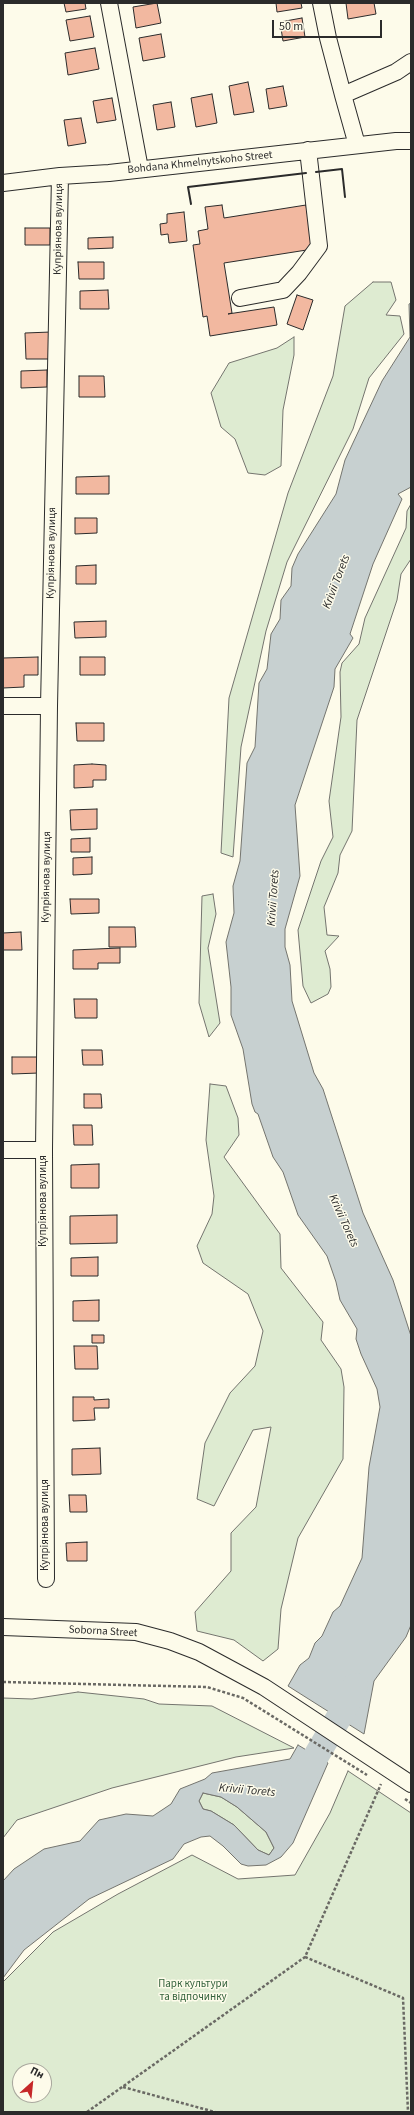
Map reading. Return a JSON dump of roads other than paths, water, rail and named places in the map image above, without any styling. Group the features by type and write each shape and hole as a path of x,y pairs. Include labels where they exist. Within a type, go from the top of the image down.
{"street":[{"path":"109,3 140,170"},
{"path":"321,3 328,38 357,145"},
{"path":"343,95 396,72 411,62"},
{"name":"Bohdana Khmelnytskoho Street","path":"3,183 60,176 140,170 308,150 404,141"},
{"path":"240,298 284,290 319,246 308,150"},
{"name":"Купріянова вулиця","path":"46,1579 44,1150 49,706 60,176"},
{"path":"3,706 49,706"},
{"path":"3,1150 44,1150"},
{"name":"Soborna Street","path":"3,1627 136,1632 170,1641 199,1652 264,1687 411,1784"}],"water":[{"path":"411,303 411,487 398,494 402,499 373,564 350,634 353,638 335,669 334,687 295,805 300,876 285,929 285,947 290,965 292,1001 314,1073 323,1089 363,1213 393,1280 411,1336 411,1625 406,1637 374,1681 364,1734 288,1686 300,1665 309,1658 315,1643 322,1636 333,1612 340,1606 362,1558 369,1467 380,1407 377,1389 356,1339 357,1329 340,1300 336,1282 327,1256 298,1215 283,1172 273,1157 258,1114 255,1112 252,1104 243,1049 231,1015 231,987 226,942 234,913 233,886 240,861 247,763 255,747 259,683 267,669 271,634 280,619 281,600 291,586 292,568 298,554 336,494 345,460 382,381 410,337 409,304"},
{"path":"298,1745 328,1763 293,1843 281,1857 266,1865 248,1866 241,1864 223,1846 210,1836 201,1837 184,1844 173,1859 89,1899 24,1950 3,1978 3,1881 14,1869 44,1849 80,1841 99,1820 126,1814 153,1816 171,1804 180,1789 205,1779 212,1773 290,1759","holes":["203,1793 221,1797 237,1807 266,1832 274,1848 269,1855 258,1850 234,1825 211,1811 203,1809 199,1801"]}],"waterway":[{"name":"Krivii Torets","path":"294,1782 309,1768 348,1702 355,1686"}],"park label":[{"name":"Парк культури та відпочинку","path":"193,1991"}]}
